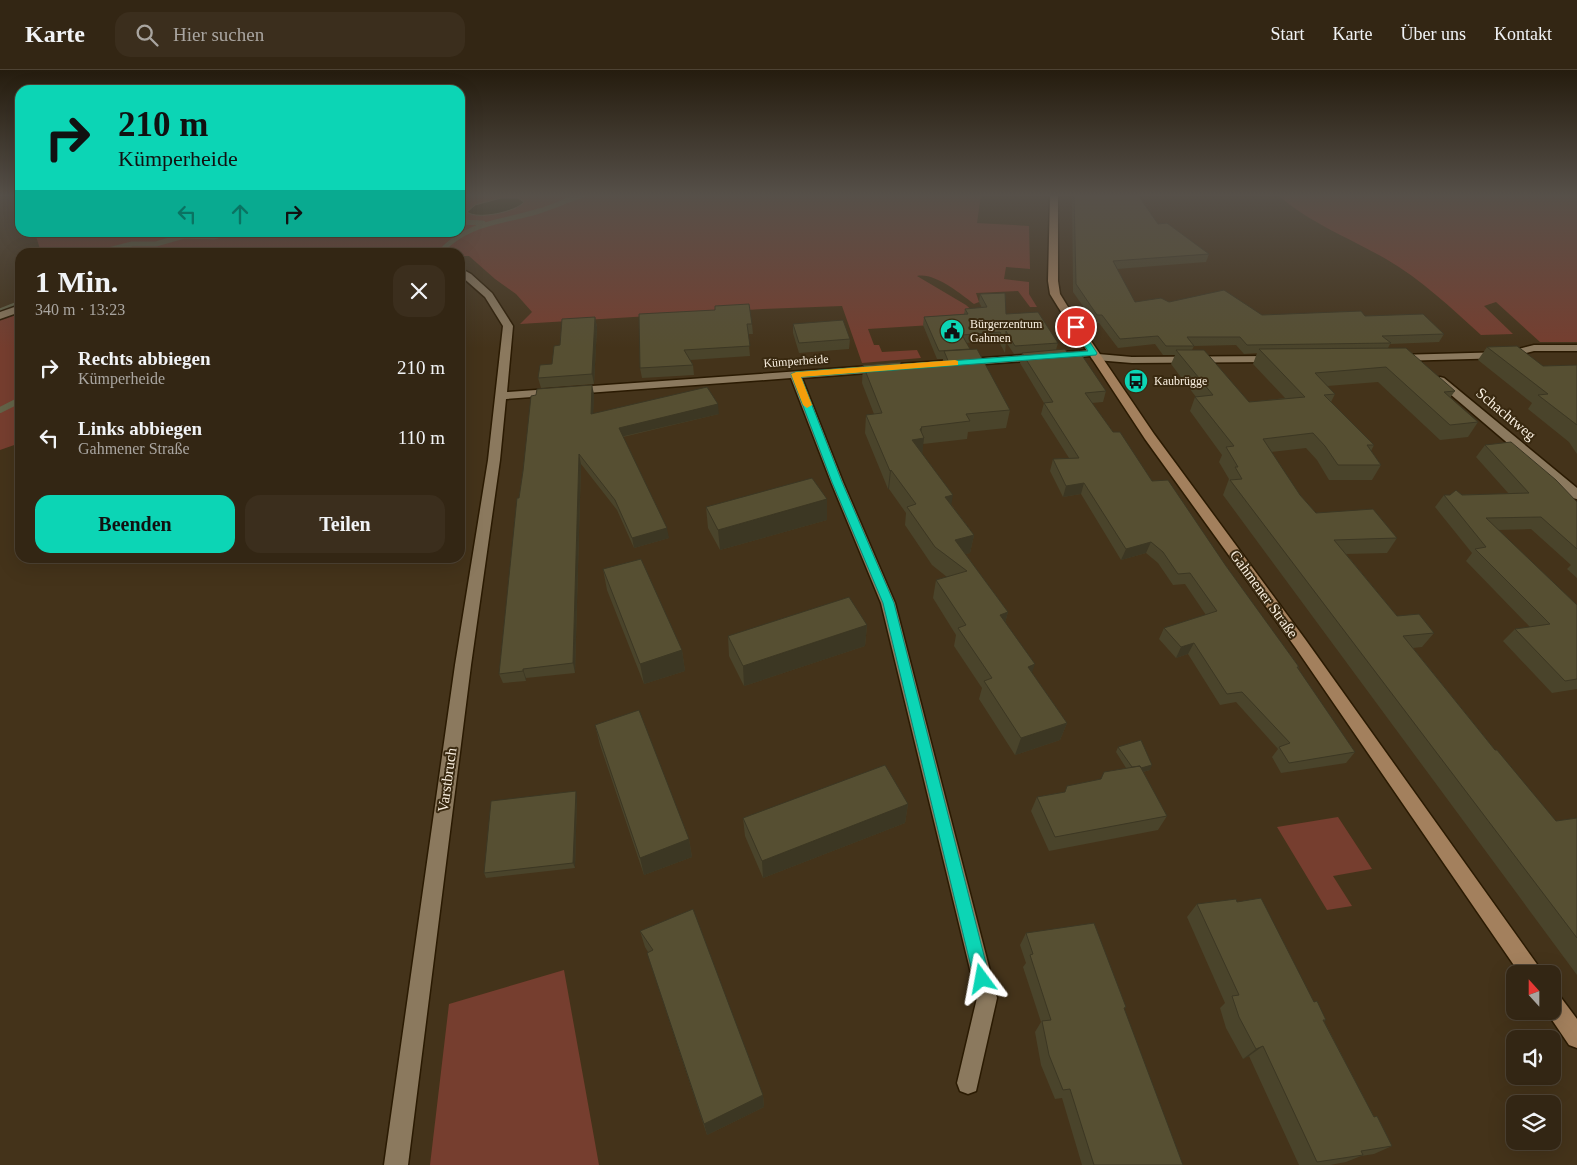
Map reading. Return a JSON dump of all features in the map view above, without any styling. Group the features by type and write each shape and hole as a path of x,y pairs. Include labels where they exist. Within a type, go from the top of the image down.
{"main road":[{"name":"Gahmener Straße","path":"1052,246 1053,281 1056,294 1095,355 1149,436 1294,636 1526,965"},
{"path":"1561,1015 1577,1037"}],"street":[{"name":"Varstbruch","path":"396,1165 461,674 502,396 508,326 503,314 489,295 465,274"},
{"path":"0,316 15,310"},
{"path":"1388,358 1507,355 1534,348 1577,348"},
{"path":"1095,355 1132,360 1284,359"},
{"name":"Kümperheide","path":"502,396 796,374 1095,355"},
{"name":"Schachtweg","path":"1414,358 1577,495"},
{"path":"796,374 837,482 888,603 962,893 987,998 968,1083"}],"shaded area":[{"path":"39,246 1029,246 1030,269 1006,267 1004,279 1029,282 1029,294 1037,307 1030,307 1018,291 976,293 979,302 974,304 939,280 931,277 917,276 966,305 978,316 932,325 868,329 874,345 879,345 882,352 917,350 921,358 862,363 842,306 520,324 532,312 516,294 495,279 469,256 465,256 465,248 40,248"},
{"path":"1363,246 1577,246 1577,342 1540,342 1496,302 1484,306 1513,334 1481,335 1435,294 1399,267"},
{"path":"15,313 15,445 0,450 0,319"},
{"path":"1338,817 1372,869 1333,876 1352,906 1327,910 1277,827"},
{"path":"564,970 599,1165 430,1165 449,1004"}],"building":[{"path":"1075,246 1198,246 1209,254 1113,261 1135,302 1161,298 1169,302 1224,290 1262,315 1361,311 1365,316 1423,314 1444,334 1382,336 1391,343 1247,345 1240,337 1187,337 1194,346 1166,346 1158,336 1120,339 1102,315 1097,315 1076,284"},
{"path":"1005,293 1006,314 1038,312 1058,343 1015,346 1006,331 1006,344 1000,332 962,335 970,349 939,351 924,317 968,314 965,309 987,307 980,294"},
{"path":"749,304 752,324 747,324 750,346 684,350 693,365 640,368 639,314 715,310 715,306"},
{"path":"595,317 592,374 538,378 540,365 552,364 554,346 560,345 562,319"},
{"path":"843,320 850,339 799,343 793,324"},
{"path":"1517,346 1543,366 1577,365 1577,425 1538,395 1548,394 1487,347"},
{"path":"1406,348 1455,391 1444,392 1478,422 1450,425 1386,367 1315,373 1335,394 1324,395 1374,445 1367,445 1381,465 1338,465 1313,433 1263,439 1300,495 1316,513 1373,509 1397,538 1334,540 1397,616 1419,614 1434,633 1403,636 1495,750 1497,750 1556,821 1577,818 1577,938 1230,480 1242,479 1235,467 1238,467 1226,447 1234,446 1195,397 1213,395 1176,350 1204,350 1249,402 1305,397 1259,349"},
{"path":"977,349 1010,410 966,414 970,421 921,427 924,438 912,440 953,495 945,497 974,535 955,540 1008,612 1000,615 1035,664 1028,667 1067,723 1021,738 984,681 992,678 958,628 966,625 936,580 967,571 935,547 907,507 916,504 890,471 866,415 882,413 863,365 900,362 902,367 949,363 944,351"},
{"path":"1065,349 1067,352 1079,351 1106,391 1085,393 1113,432 1120,432 1152,481 1168,480 1226,566 1299,667 1297,667 1355,752 1289,763 1279,747 1290,743 1242,692 1227,694 1194,643 1181,647 1164,628 1217,611 1190,573 1178,574 1163,552 1151,542 1126,549 1084,483 1066,486 1053,459 1079,458 1044,403 1053,402 1022,353"},
{"path":"592,385 591,414 707,387 718,404 619,428 667,528 632,538 615,500 579,454 573,663 499,674 517,498 519,498 523,471 531,396 536,395 537,389"},
{"path":"1511,442 1556,480 1577,502 1577,549 1541,517 1486,518 1577,605 1577,679 1565,681 1515,629 1550,624 1475,549 1486,547 1444,495 1450,495 1456,490 1462,495 1529,493 1485,445"},
{"path":"812,478 827,499 718,530 706,507"},
{"path":"641,559 682,650 640,664 603,569"},
{"path":"849,597 867,625 743,666 728,636"},
{"path":"639,710 689,839 640,858 595,725"},
{"path":"1141,740 1152,765 1141,768 1140,766 1132,767 1118,747"},
{"path":"885,765 908,804 762,861 743,818"},
{"path":"1140,766 1167,816 1055,837 1037,797 1065,792 1067,786 1101,779 1104,772"},
{"path":"576,791 573,863 484,873 491,801"},
{"path":"1261,898 1314,1002 1317,1001 1326,1020 1323,1020 1374,1117 1377,1116 1392,1146 1361,1151 1363,1155 1317,1162 1263,1046 1256,1049 1239,1017 1232,996 1239,995 1197,904 1236,899 1237,902"},
{"path":"693,909 763,1095 704,1124 647,953 653,950 640,931"},
{"path":"1094,923 1183,1165 1094,1165 1070,1089 1063,1090 1049,1055 1042,1021 1051,1020 1030,955 1033,954 1026,933"}],"waterway":[{"path":"116,248 124,246"},
{"path":"0,311 15,305"},
{"path":"0,410 15,402"}],"slow traffic":[{"path":"807,405 796,374 955,363"}],"place":[{"name":"Bürgerzentrum Gahmen","path":"952,331"},
{"name":"Kaubrügge","path":"1136,381"}],"route":[{"path":"982,979 888,603 837,482 796,374 1093,353 1076,327"}]}
